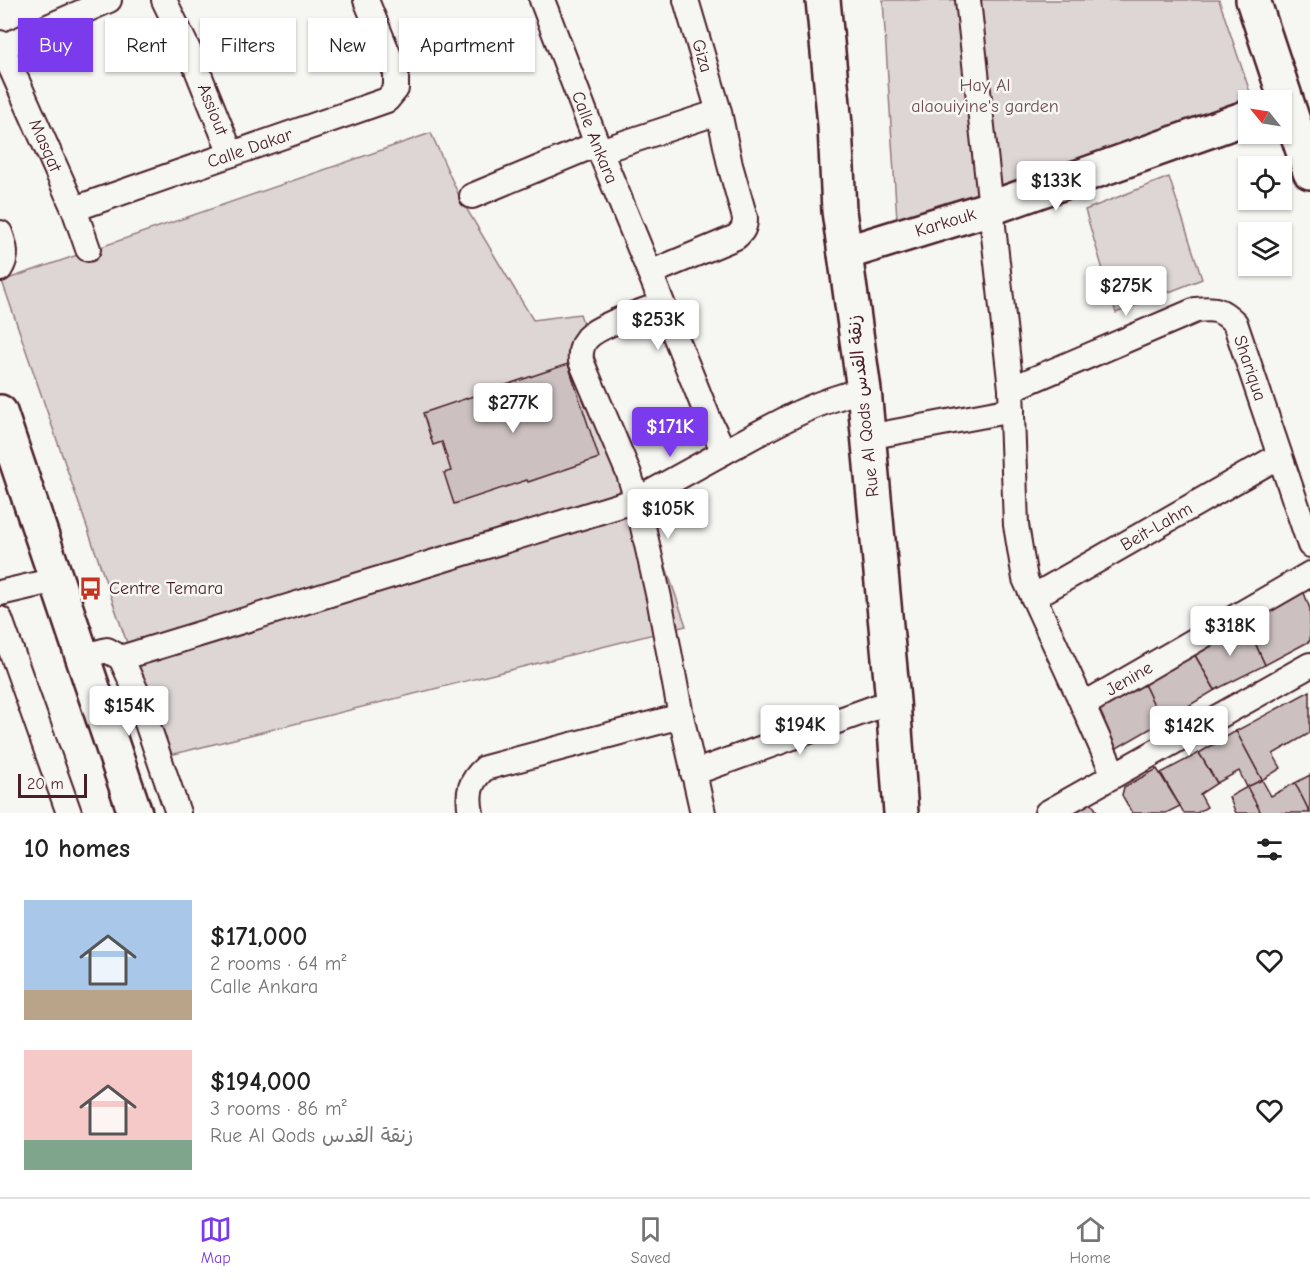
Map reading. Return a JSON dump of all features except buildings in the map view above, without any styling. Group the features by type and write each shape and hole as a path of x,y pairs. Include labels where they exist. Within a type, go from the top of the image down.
{"street":[{"path":"1,46 109,0"},
{"name":"Assiout","path":"164,0 194,63 231,154"},
{"name":"Calle Dakar","path":"74,209 387,100 396,89 397,82 393,64 366,0"},
{"name":"Calle Ankara","path":"542,0 598,148 724,452"},
{"name":"Giza","path":"650,273 736,237 742,233 745,226 719,112 686,0"},
{"name":"Rue Al Qods زنقة القدس","path":"824,0 835,125 839,211 864,390 901,813"},
{"name":"Jenine","path":"969,0 1011,399 1018,544 1025,579 1083,705 1310,574"},
{"path":"1253,0 1293,101 1310,172"},
{"name":"Masqat","path":"1,46 74,209 88,249"},
{"path":"472,196 598,148 719,112"},
{"name":"Karkouk","path":"845,253 992,208 1238,121"},
{"path":"0,233 5,245 6,256 0,269"},
{"path":"662,304 595,332 583,344 580,352 637,500 703,813"},
{"name":"Shariqua","path":"868,437 1011,399 1196,310 1213,309 1225,313 1235,322 1310,545"},
{"path":"121,658 637,500 798,411 833,397 864,390"},
{"path":"0,412 135,813"},
{"name":"Beit-Lahm","path":"1033,597 1279,456"},
{"path":"0,593 56,580"},
{"path":"0,619 69,813"},
{"path":"81,657 107,650 121,658 136,691 178,813"},
{"path":"1047,813 1310,664"},
{"path":"693,773 893,701"},
{"path":"1083,705 1114,775"},
{"path":"471,813 468,796 471,785 485,768 681,716"}],"green space":[{"name":"Hay Al alaouiyine's garden","path":"883,0 1219,0 1249,90 1238,90 1238,103 1075,167 897,220"},
{"path":"431,133 460,198 533,320 580,314 686,626 166,756 2,281"},
{"path":"1169,177 1202,279 1116,313 1085,210"}],"place":[{"name":"Centre Temara","path":"91,588"}]}
